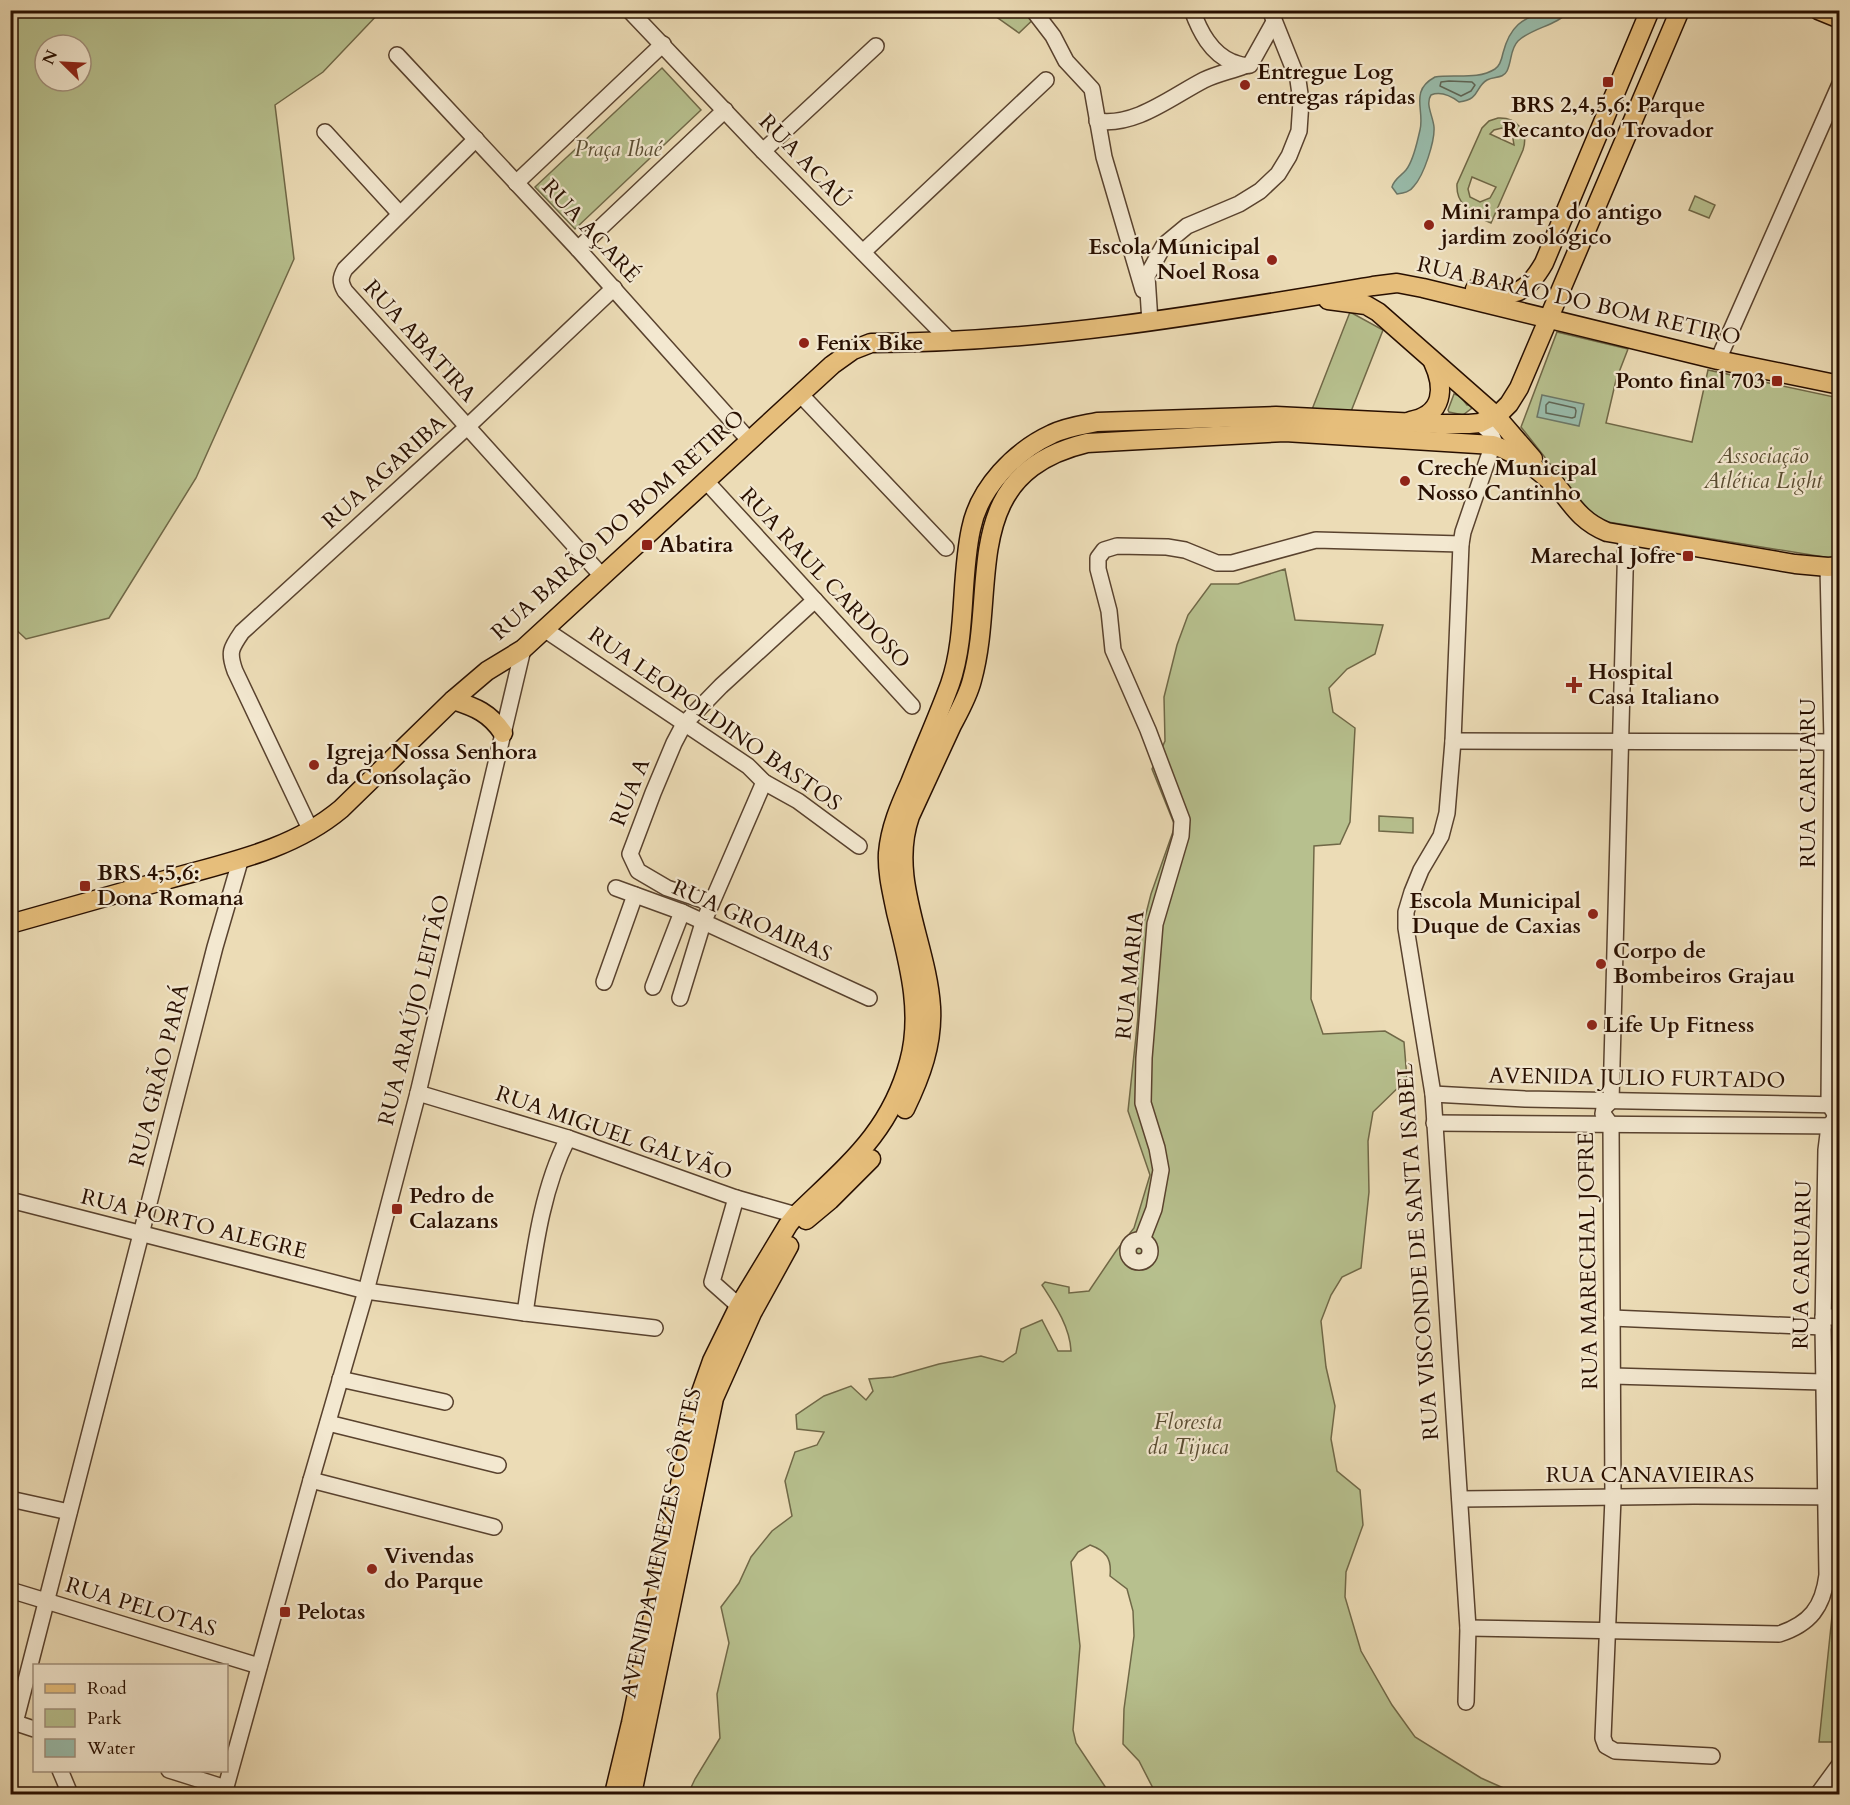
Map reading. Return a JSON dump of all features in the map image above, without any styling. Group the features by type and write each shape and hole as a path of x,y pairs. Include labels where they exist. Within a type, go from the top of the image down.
{"main road":[{"name":"RUA BARÃO DO BOM RETIRO","path":"1306,297 1390,272 1418,274 1492,294 1512,294 1527,287 1544,263 1650,10"},
{"path":"1487,419 1509,404 1515,396 1680,10"},
{"path":"1818,10 1839,19"},
{"name":"RUA BARÃO DO BOM RETIRO","path":"10,924 265,851 311,831 341,809 453,700 487,671 523,649 843,356 871,343 951,342 1150,322 1397,284 1423,288 1718,360 1839,385"},
{"path":"1306,297 1366,305 1378,312 1431,358 1487,419 1558,488 1572,508 1584,519 1607,532 1795,564 1834,567"},
{"path":"1398,422 1413,421 1426,415 1439,400 1440,382 1431,358"},
{"name":"AVENIDA MENEZES CÔRTES","path":"614,1794 693,1421 712,1361 739,1306 796,1215 878,1131 903,1084 914,1035 913,990 888,869 890,838 899,809 955,669 971,527 987,493 1001,472 1019,454 1053,433 1097,422 1276,416 1438,424 1487,419"},
{"name":"AVENIDA MENEZES CÔRTES","path":"632,1794 714,1398 752,1312 787,1249 807,1220 853,1178 888,1137 905,1108 926,1062 931,1009 928,977 902,865 904,832 970,689 978,656 984,571 992,527 998,510 1008,493 1028,471 1049,456 1069,447 1112,440 1285,432 1493,445 1529,462 1558,488"},
{"path":"453,700 487,714 496,721 503,733"}],"street":[{"name":"RUA ACAÚ","path":"629,10 763,151 951,342"},
{"path":"1034,10 1053,36 1066,61 1092,89 1104,157 1150,322"},
{"path":"1192,10 1204,39 1223,58 1244,66"},
{"path":"1097,121 1112,123 1154,108 1206,79 1250,65 1272,16"},
{"path":"1150,322 1147,276 1164,245 1187,226 1239,204 1260,191 1278,174 1289,156 1299,131 1301,101 1298,80 1272,16"},
{"path":"516,183 663,44"},
{"path":"763,151 876,46"},
{"name":"RUA AÇARÉ","path":"397,55 614,288 749,440"},
{"path":"863,252 1046,80"},
{"path":"1718,360 1839,84"},
{"path":"578,249 725,110"},
{"path":"325,132 400,214"},
{"name":"RUA ABATIRA","path":"476,139 345,269 340,283 602,576"},
{"name":"RUA AGARIBA","path":"311,831 235,672 230,657 233,645 242,632 467,427 614,288"},
{"path":"800,394 946,548"},
{"path":"1487,419 1493,436 1493,445"},
{"name":"RUA VISCONDE DE SANTA ISABEL","path":"1466,1702 1468,1628 1433,1094 1409,954 1406,912 1421,870 1441,836 1447,813 1453,741 1461,544 1493,445"},
{"name":"RUA RAUL CARDOSO","path":"705,480 912,706"},
{"name":"RUA MARECHAL JOFRE","path":"1626,536 1615,1101 1604,1108 1603,1114 1615,1124 1612,1498 1603,1738 1606,1746 1615,1750 1712,1756"},
{"name":"RUA MARIA","path":"1142,1240 1154,1209 1161,1170 1157,1148 1143,1103 1144,1058 1155,924 1181,836 1182,820 1148,730 1113,650 1109,611 1098,569 1098,558 1104,550 1118,546 1167,547 1185,550 1217,563 1232,563 1316,540 1461,544"},
{"name":"RUA CARUARU","path":"1468,1628 1779,1634 1801,1624 1815,1610 1825,1592 1833,1497 1823,1382 1823,1322 1826,1150 1829,1126 1835,1114 1830,1105 1836,741 1834,567"},
{"path":"684,723 815,600"},
{"name":"RUA LEOPOLDINO BASTOS","path":"544,629 748,766 764,782 798,801 859,846"},
{"name":"RUA ARAÚJO LEITÃO","path":"225,1791 310,1480 366,1292 418,1093 523,649"},
{"name":"RUA A","path":"684,723 657,783 630,854 638,871 667,888 711,903"},
{"path":"1453,741 1836,741"},
{"path":"680,998 703,923 764,782"},
{"name":"RUA GRÃO PARÁ","path":"35,1664 46,1602 215,947 241,858"},
{"name":"RUA GROAIRAS","path":"616,888 682,912 869,998"},
{"path":"604,982 635,895"},
{"path":"653,987 682,912"},
{"name":"RUA MIGUEL GALVÃO","path":"418,1093 568,1138 736,1198 796,1215"},
{"name":"AVENIDA JULIO FURTADO","path":"1433,1094 1525,1099 1830,1105"},
{"name":"AVENIDA JULIO FURTADO","path":"1434,1123 1829,1126"},
{"path":"525,1313 543,1209 554,1169 568,1138"},
{"path":"736,1198 712,1282 739,1306"},
{"name":"RUA PORTO ALEGRE","path":"10,1200 366,1292 655,1328"},
{"path":"1612,1318 1823,1322 1839,1317"},
{"path":"1612,1376 1823,1382"},
{"path":"340,1379 445,1402"},
{"path":"328,1424 498,1464"},
{"path":"310,1480 494,1527"},
{"name":"RUA CANAVIEIRAS","path":"1460,1499 1833,1497"},
{"path":"10,1499 69,1512"},
{"name":"RUA PELOTAS","path":"10,1590 259,1666"},
{"name":"RUA GRÃO PARÁ","path":"24,1727 33,1676"},
{"path":"1818,1794 1839,1764"},
{"path":"61,1772 70,1794"},
{"path":"174,1772 225,1791"}],"green space":[{"path":"10,11 381,11 323,72 275,105 294,259 196,478 109,618 26,639 10,624"},
{"path":"988,11 1042,11 1019,33"},
{"name":"Praça Ibaé","path":"662,68 701,110 575,229 535,187"},
{"path":"1498,118 1511,120 1520,127 1524,137 1523,150 1491,223 1482,219 1485,212 1473,211 1464,205 1457,190 1457,184 1482,128 1489,121","holes":["1502,128 1512,133 1514,145 1490,134","1472,177 1496,187 1490,198 1480,202 1470,197 1468,189"]},
{"path":"1695,196 1715,205 1709,218 1689,210"},
{"path":"1350,312 1383,330 1350,414 1311,412"},
{"name":"Associação Atlética Light","path":"1557,332 1628,349 1616,380 1606,423 1692,442 1708,370 1839,398 1839,557 1830,558 1608,522 1587,511 1521,427"},
{"path":"1454,394 1460,396 1472,408 1463,415 1448,410"},
{"name":"Floresta da Tijuca","path":"1285,569 1295,620 1383,625 1375,654 1347,669 1329,688 1333,712 1355,728 1350,822 1340,844 1314,846 1311,999 1323,1034 1385,1031 1404,1042 1407,1079 1373,1112 1368,1141 1369,1192 1361,1268 1342,1277 1331,1295 1321,1321 1326,1367 1335,1406 1331,1439 1337,1471 1360,1490 1363,1525 1346,1572 1345,1597 1361,1651 1392,1705 1415,1737 1481,1778 1517,1794 1156,1794 1139,1761 1123,1744 1124,1709 1134,1636 1133,1611 1127,1589 1110,1576 1107,1556 1090,1545 1078,1552 1071,1562 1080,1646 1073,1730 1076,1743 1110,1794 688,1794 720,1738 717,1694 729,1643 721,1607 739,1583 751,1557 772,1531 792,1516 785,1481 795,1452 817,1445 824,1432 797,1429 796,1415 824,1396 851,1386 866,1400 873,1391 869,1379 893,1377 939,1364 981,1356 1003,1362 1016,1353 1021,1329 1042,1320 1058,1351 1071,1351 1065,1325 1042,1285 1045,1282 1069,1287 1069,1293 1089,1291 1134,1228 1150,1175 1128,1111 1138,1017 1138,945 1151,894 1175,826 1152,769 1165,741 1164,697 1177,645 1188,615 1211,584 1238,584"},
{"path":"1379,816 1413,818 1413,833 1379,831"},
{"path":"1837,1568 1840,1568 1839,1742 1819,1742"}],"water":[{"path":"1547,11 1569,11 1558,20 1518,41 1507,71 1483,83 1474,96 1459,102 1442,94 1431,95 1429,106 1434,133 1428,158 1418,181 1412,188 1407,192 1397,194 1392,187 1393,184 1409,166 1420,130 1422,88 1435,77 1474,76 1495,69 1513,30 1524,20"},
{"path":"1542,395 1584,404 1579,426 1537,417"}],"place":[{"name":"BRS 2,4,5,6: Parque Recanto do Trovador","path":"1608,82"},
{"name":"Entregue Log entregas rápidas","path":"1245,85"},
{"name":"Mini rampa do antigo jardim zoológico","path":"1429,225"},
{"name":"Escola Municipal Noel Rosa","path":"1272,260"},
{"name":"Fenix Bike","path":"804,343"},
{"name":"Ponto final 703","path":"1777,381"},
{"name":"Creche Municipal Nosso Cantinho","path":"1405,481"},
{"name":"Abatira","path":"647,545"},
{"name":"Marechal Jofre","path":"1688,556"},
{"name":"Hospital Casa Italiano","path":"1574,685"},
{"name":"Igreja Nossa Senhora da Consolação","path":"314,765"},
{"name":"BRS 4,5,6: Dona Romana","path":"85,886"},
{"name":"Escola Municipal Duque de Caxias","path":"1593,914"},
{"name":"Corpo de Bombeiros Grajau","path":"1601,964"},
{"name":"Life Up Fitness","path":"1592,1025"},
{"name":"Pedro de Calazans","path":"397,1209"},
{"name":"Vivendas do Parque","path":"372,1569"},
{"name":"Pelotas","path":"285,1612"}]}
